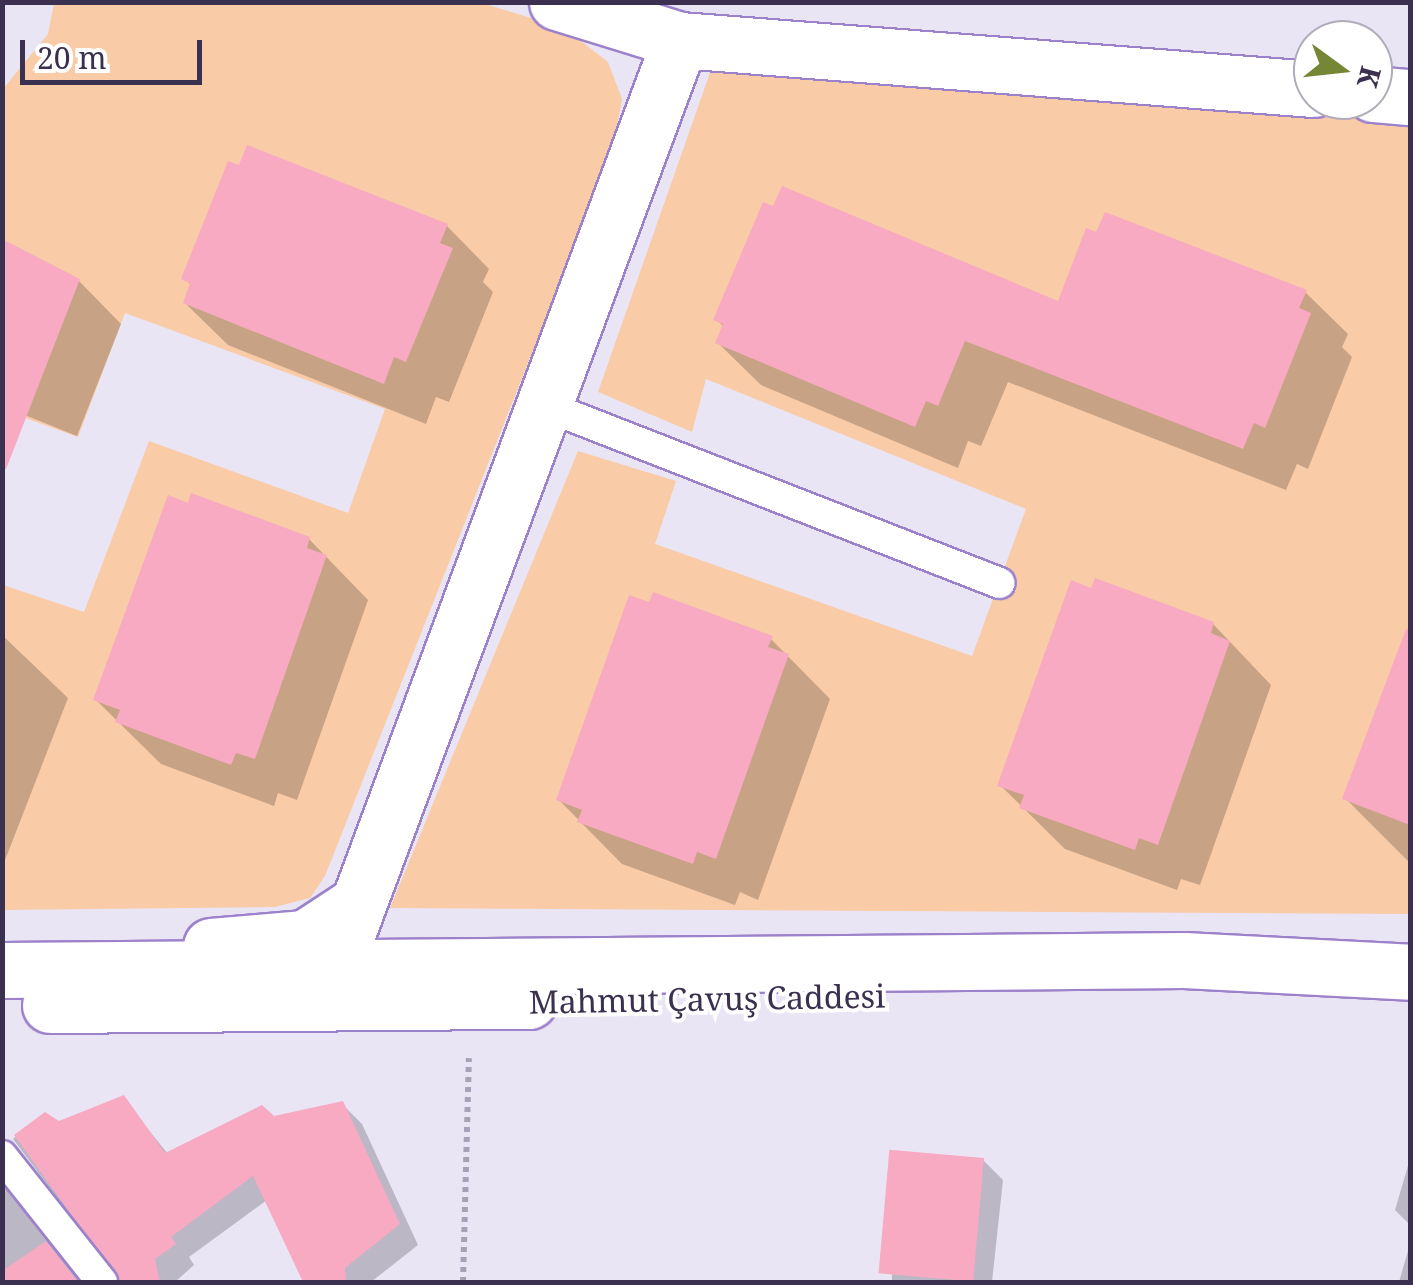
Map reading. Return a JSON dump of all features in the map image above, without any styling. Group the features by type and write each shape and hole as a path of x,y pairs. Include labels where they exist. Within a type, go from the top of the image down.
{"main road":[{"path":"558,2 680,40 1293,87"},
{"path":"330,982 680,40"},
{"path":"2,949 305,938 357,904"},
{"path":"2,970 330,982 1184,960 1410,972"},
{"name":"Mahmut Çavuş Caddesi","path":"2,1006 330,982 471,1002 1282,992 1410,1000"}],"lane":[{"path":"543,405 999,584"},
{"path":"2,1156 102,1282"}],"path":[{"path":"463,1282 471,1002"}],"shaded area":[{"path":"54,3 482,3 564,28 608,62 622,99 613,148 325,876 310,898 275,907 3,910 3,585 84,612 149,441 348,513 385,409 125,313 78,437 3,410 3,89 48,34"},
{"path":"713,64 1293,105 1293,120 1393,120 1393,112 1410,113 1410,914 390,908 578,451 676,481 655,544 972,656 1026,509 706,379 692,432 598,392"}],"building":[{"path":"247,145 448,224 440,243 453,248 406,362 394,357 384,384 183,303 190,283 181,279 228,161 239,165"},
{"path":"782,186 1058,301 1086,228 1096,232 1105,212 1307,290 1299,308 1311,313 1265,428 1254,423 1243,449 965,341 938,406 926,401 915,427 715,343 723,324 713,320 763,202 773,206"},
{"path":"2,239 80,279 6,469 2,468"},
{"path":"191,493 310,537 307,548 327,555 255,759 236,753 231,765 115,722 120,710 93,700 168,495 188,503"},
{"path":"1095,578 1214,622 1211,633 1230,641 1158,845 1139,838 1135,850 1019,808 1024,795 997,786 1071,580 1091,588"},
{"path":"653,592 773,636 768,647 789,654 716,859 697,852 693,864 577,822 582,810 556,800 629,595 649,602"},
{"path":"1406,629 1410,630 1410,825 1342,799"},
{"path":"124,1095 165,1153 262,1105 274,1116 343,1101 400,1224 345,1268 346,1282 303,1282 253,1176 171,1237 176,1244 155,1259 160,1282 120,1282 14,1135 45,1112 59,1121"},
{"path":"889,1150 984,1158 973,1282 879,1273"},
{"path":"46,1241 78,1282 2,1282 2,1271"}]}
